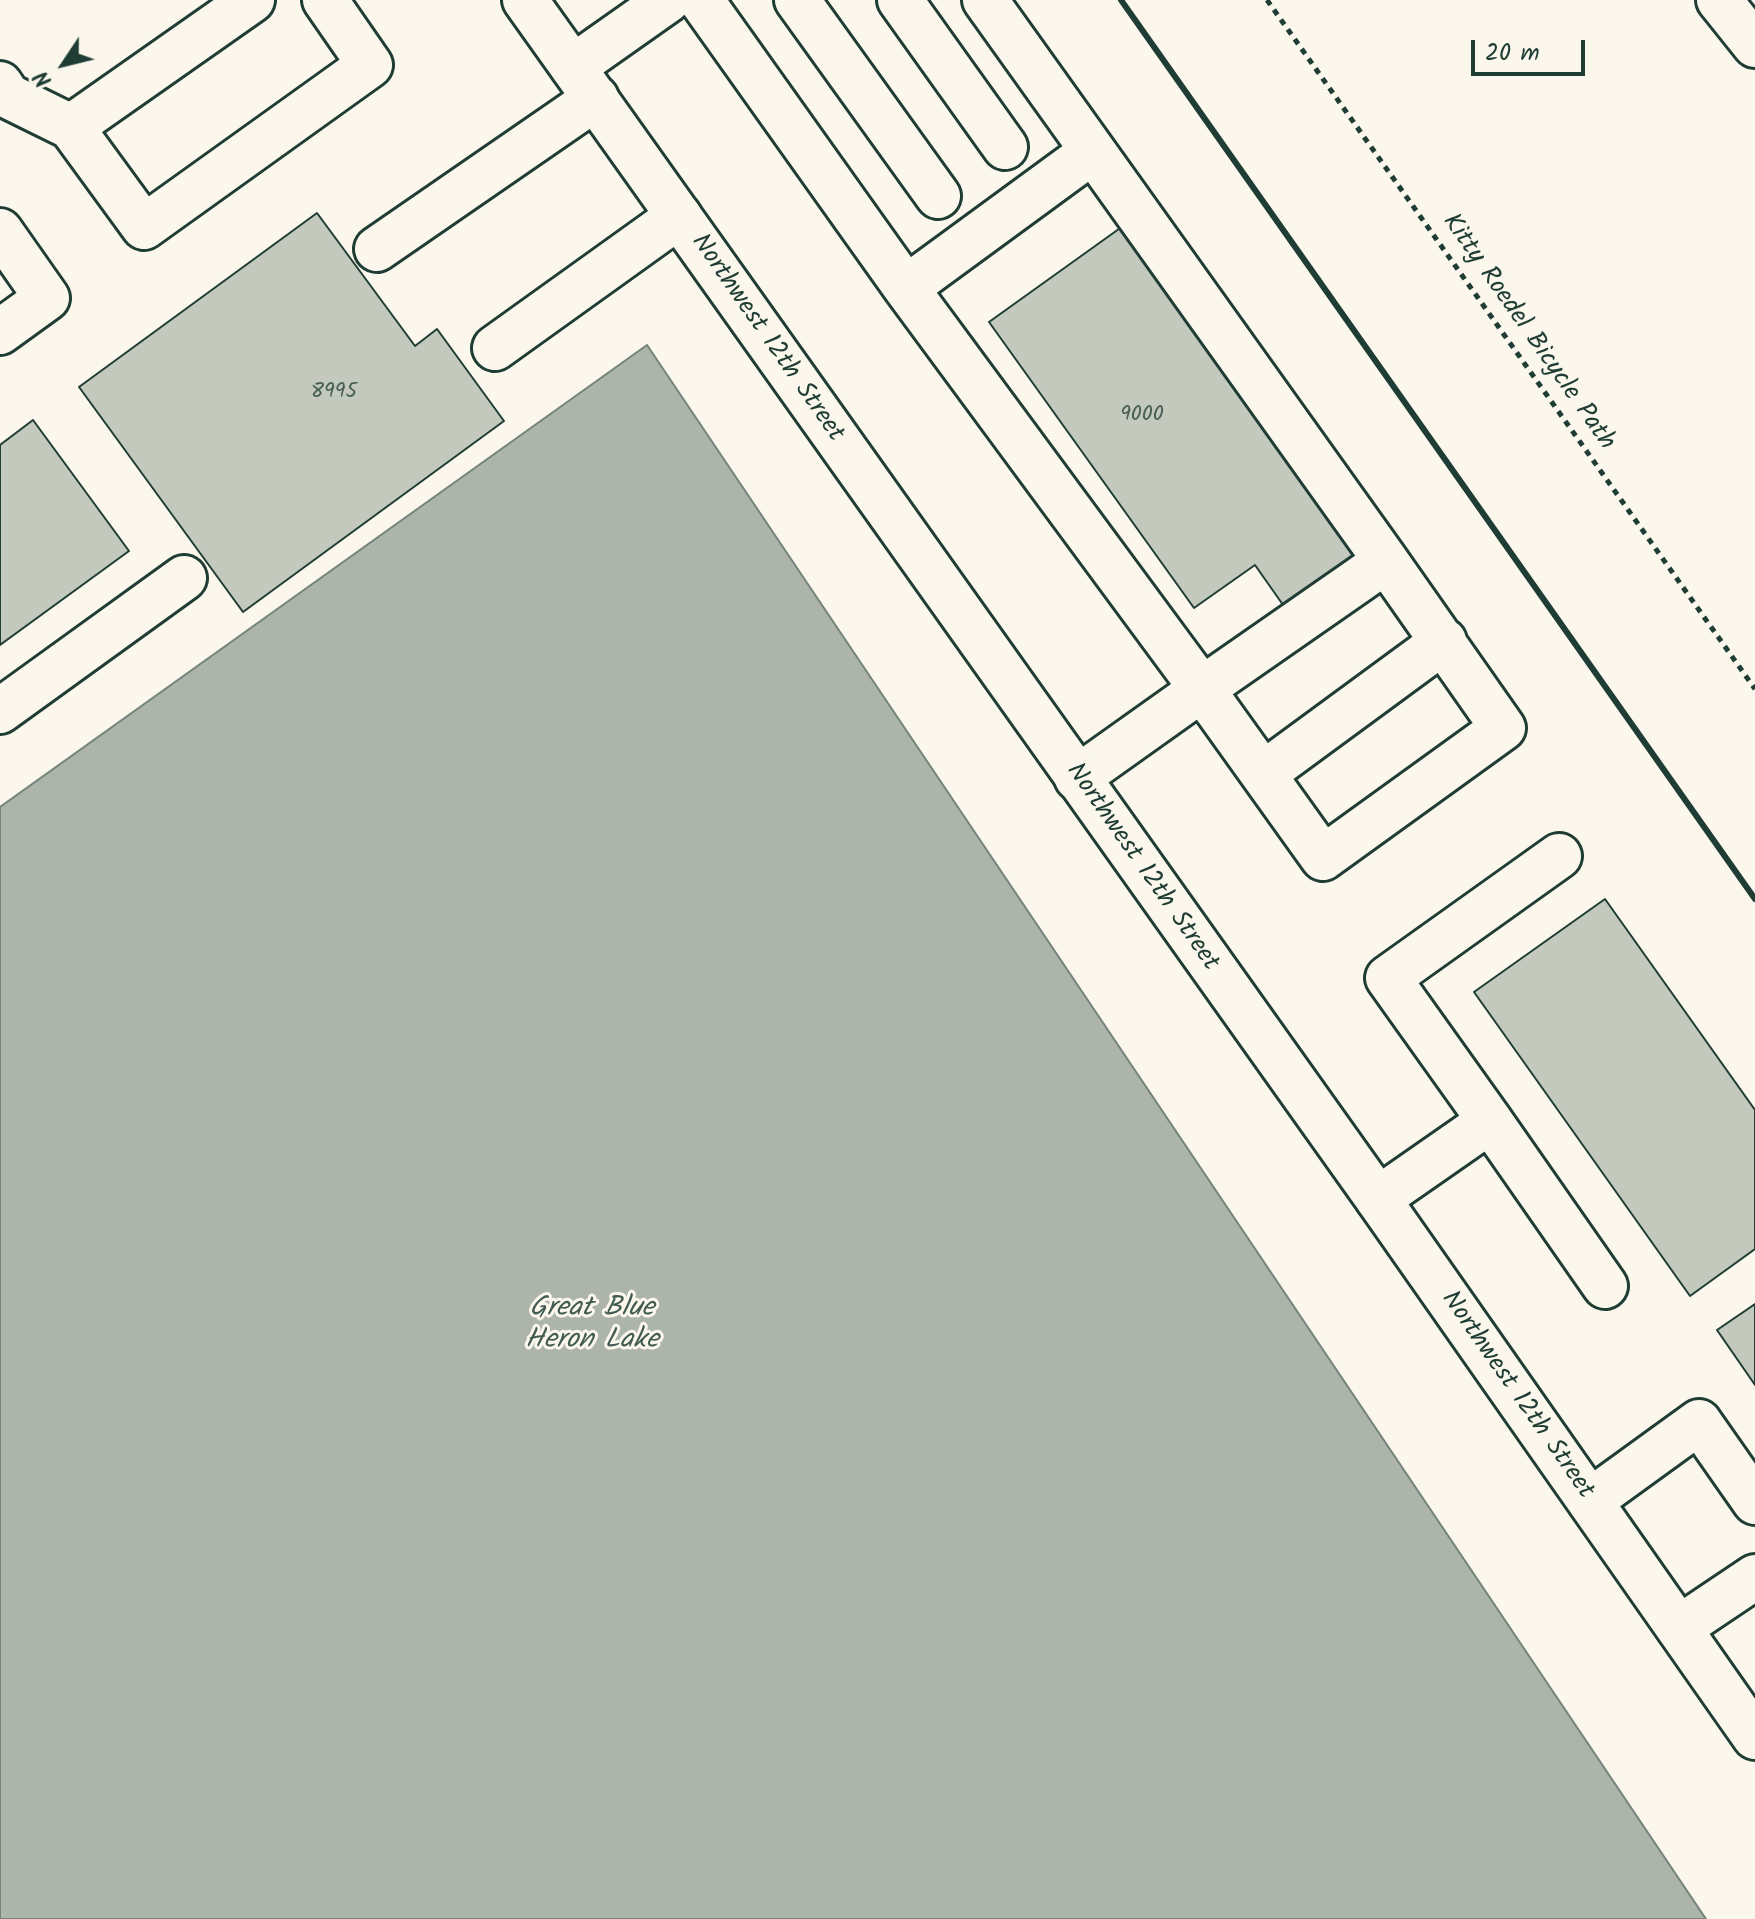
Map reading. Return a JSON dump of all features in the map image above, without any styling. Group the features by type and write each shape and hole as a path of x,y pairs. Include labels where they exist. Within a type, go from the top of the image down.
{"main road":[{"path":"71,127 252,0"},
{"path":"0,84 8,96 71,127 144,227 370,65 325,0"},
{"name":"Northwest 12th Street","path":"525,0 1378,1199 1755,1737"},
{"path":"377,249 584,82 668,0"},
{"path":"701,0 906,288 1323,858 1503,728 985,0"},
{"path":"797,0 938,196"},
{"path":"900,0 1005,147"},
{"path":"1719,0 1755,45"},
{"path":"906,288 1093,151"},
{"path":"495,348 679,216"},
{"path":"0,231 47,298 0,332"},
{"path":"1077,778 1386,561"},
{"path":"0,711 184,578"},
{"path":"1263,774 1444,641"},
{"path":"1559,856 1388,978 1605,1286"},
{"path":"1378,1199 1490,1121"},
{"path":"1590,1501 1699,1422 1755,1502"},
{"path":"1679,1628 1755,1577"}],"path":[{"name":"Kitty Roedel Bicycle Path","path":"1267,0 1755,689"}],"water":[{"name":"Great Blue Heron Lake","path":"647,345 1706,1919 0,1919 0,807"}],"building":[{"path":"317,213 415,346 437,329 504,421 243,612 79,387"},
{"path":"1123,226 1361,559 1288,612 1255,565 1194,608 989,322"},
{"path":"33,420 129,551 0,645 0,445"},
{"path":"1605,899 1755,1110 1755,1249 1690,1296 1474,992"},
{"path":"1755,1304 1755,1385 1717,1330"}],"railway":[{"path":"1121,0 1755,899"}]}
